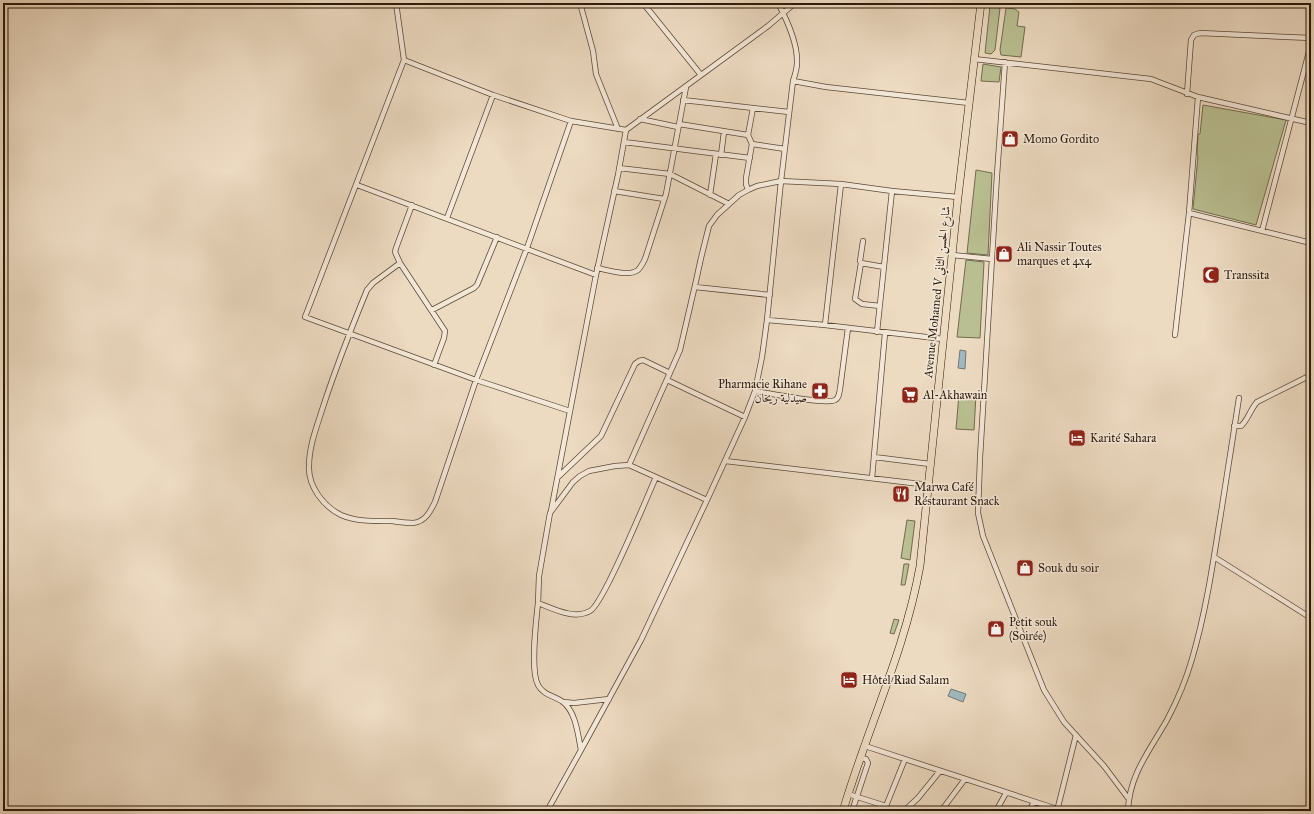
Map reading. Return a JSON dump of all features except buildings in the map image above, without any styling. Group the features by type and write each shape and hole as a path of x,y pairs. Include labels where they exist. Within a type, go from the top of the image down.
{"main road":[{"name":"Avenue Mohamed V شارع الحسن الثاني","path":"843,811 906,630 914,598 922,554 958,197 981,3"}],"street":[{"path":"396,3 404,60 305,317 476,380 570,411"},
{"path":"580,3 593,51 596,74 618,129"},
{"path":"643,3 701,75"},
{"path":"547,811 644,634 725,461 745,417 755,390 762,357 767,320 789,112 797,64 797,54 794,40 784,13 778,3"},
{"path":"609,699 574,703 563,702 543,692 536,682 534,674 534,660 539,576 597,268 626,130 686,87 784,13 795,3"},
{"path":"1187,94 1192,40 1194,35 1200,32 1311,38"},
{"path":"1262,231 1311,44"},
{"path":"974,59 1151,79 1187,94 1311,123"},
{"path":"404,60 493,95 571,122 626,130"},
{"path":"1006,62 996,182 980,458 979,518 986,543 1044,690 1064,722 1104,766 1128,798"},
{"path":"793,81 869,92 969,103"},
{"path":"597,268 629,273 640,267 645,259 664,199 670,174 686,87"},
{"path":"447,218 493,95"},
{"path":"1175,335 1189,213 1198,97"},
{"path":"683,100 789,112"},
{"path":"748,190 746,184 752,144 748,135 753,108"},
{"path":"640,119 679,126 748,135"},
{"path":"400,263 373,283 367,290 340,357 315,433 309,466 310,478 318,496 330,507 341,514 360,520 413,523 419,522 425,518 435,502 476,380 527,248 571,122"},
{"path":"710,195 724,132"},
{"path":"624,142 750,158"},
{"path":"752,144 785,149"},
{"path":"619,168 670,174 729,204"},
{"path":"629,465 683,341 709,226 717,215 739,195 748,190 769,183 781,182 841,184 892,191 958,197"},
{"path":"825,325 841,184"},
{"path":"357,185 596,275"},
{"path":"614,191 664,199"},
{"path":"877,332 892,191"},
{"path":"412,205 395,252 400,263 445,331 434,365"},
{"path":"1189,213 1311,243"},
{"path":"432,310 477,285 496,238"},
{"path":"863,241 855,299 862,304 880,306"},
{"path":"952,255 992,260"},
{"path":"861,263 884,267"},
{"path":"695,287 770,295"},
{"path":"767,320 825,325 943,340"},
{"path":"755,390 788,397 825,401 832,401 836,399 839,396 848,328"},
{"path":"872,478 885,333"},
{"path":"557,477 601,436 635,364 643,360 670,373"},
{"path":"1234,426 1241,426 1244,423 1252,407 1257,402 1311,376"},
{"path":"667,380 745,417"},
{"path":"1128,811 1128,798 1135,775 1168,719 1182,688 1192,659 1214,557 1239,398"},
{"path":"874,457 930,464"},
{"path":"725,461 929,485"},
{"path":"550,513 573,482 580,476 589,471 615,466 629,465 707,500"},
{"path":"538,603 568,614 580,615 592,610 601,598 616,568 656,477"},
{"path":"1214,557 1311,618"},
{"path":"563,702 569,709 573,718 581,750"},
{"path":"1057,810 1076,735"},
{"path":"865,746 1057,810 1080,811"},
{"path":"852,811 868,763 866,759 861,758"},
{"path":"886,806 905,759"},
{"path":"904,811 918,798 940,771"},
{"path":"941,811 965,779"},
{"path":"996,811 1006,793"},
{"path":"848,794 886,806 891,811"},
{"path":"1029,811 1034,802"}],"green space":[{"path":"990,6 1000,8 995,50 991,54 985,53"},
{"path":"1006,8 1015,9 1019,12 1017,26 1025,27 1021,57 1001,55 1000,50"},
{"path":"983,64 1001,67 999,82 981,81"},
{"path":"1203,105 1286,120 1256,225 1193,209 1198,156 1198,134 1200,134"},
{"path":"976,170 992,173 988,255 967,253"},
{"path":"966,260 984,262 980,338 957,337"},
{"path":"959,394 976,395 974,430 956,429"},
{"path":"907,520 915,521 910,560 901,558"},
{"path":"904,564 909,564 905,585 901,585"},
{"path":"894,619 899,620 894,634 890,633"}],"water":[{"path":"960,350 966,351 965,369 958,368"},
{"path":"951,689 966,694 963,702 948,696"}],"place":[{"name":"Momo Gordito","path":"1010,139"},
{"name":"Ali Nassir Toutes marques et 4x4","path":"1004,254"},
{"name":"Transsita","path":"1211,275"},
{"name":"Pharmacie Rihane صيدلية ريحان","path":"820,391"},
{"name":"Al-Akhawain","path":"910,395"},
{"name":"Karité Sahara","path":"1077,438"},
{"name":"Marwa Café Réstaurant Snack","path":"901,494"},
{"name":"Souk du soir","path":"1025,568"},
{"name":"Petit souk (Soirée)","path":"996,629"},
{"name":"Hôtel Riad Salam","path":"849,680"}]}
